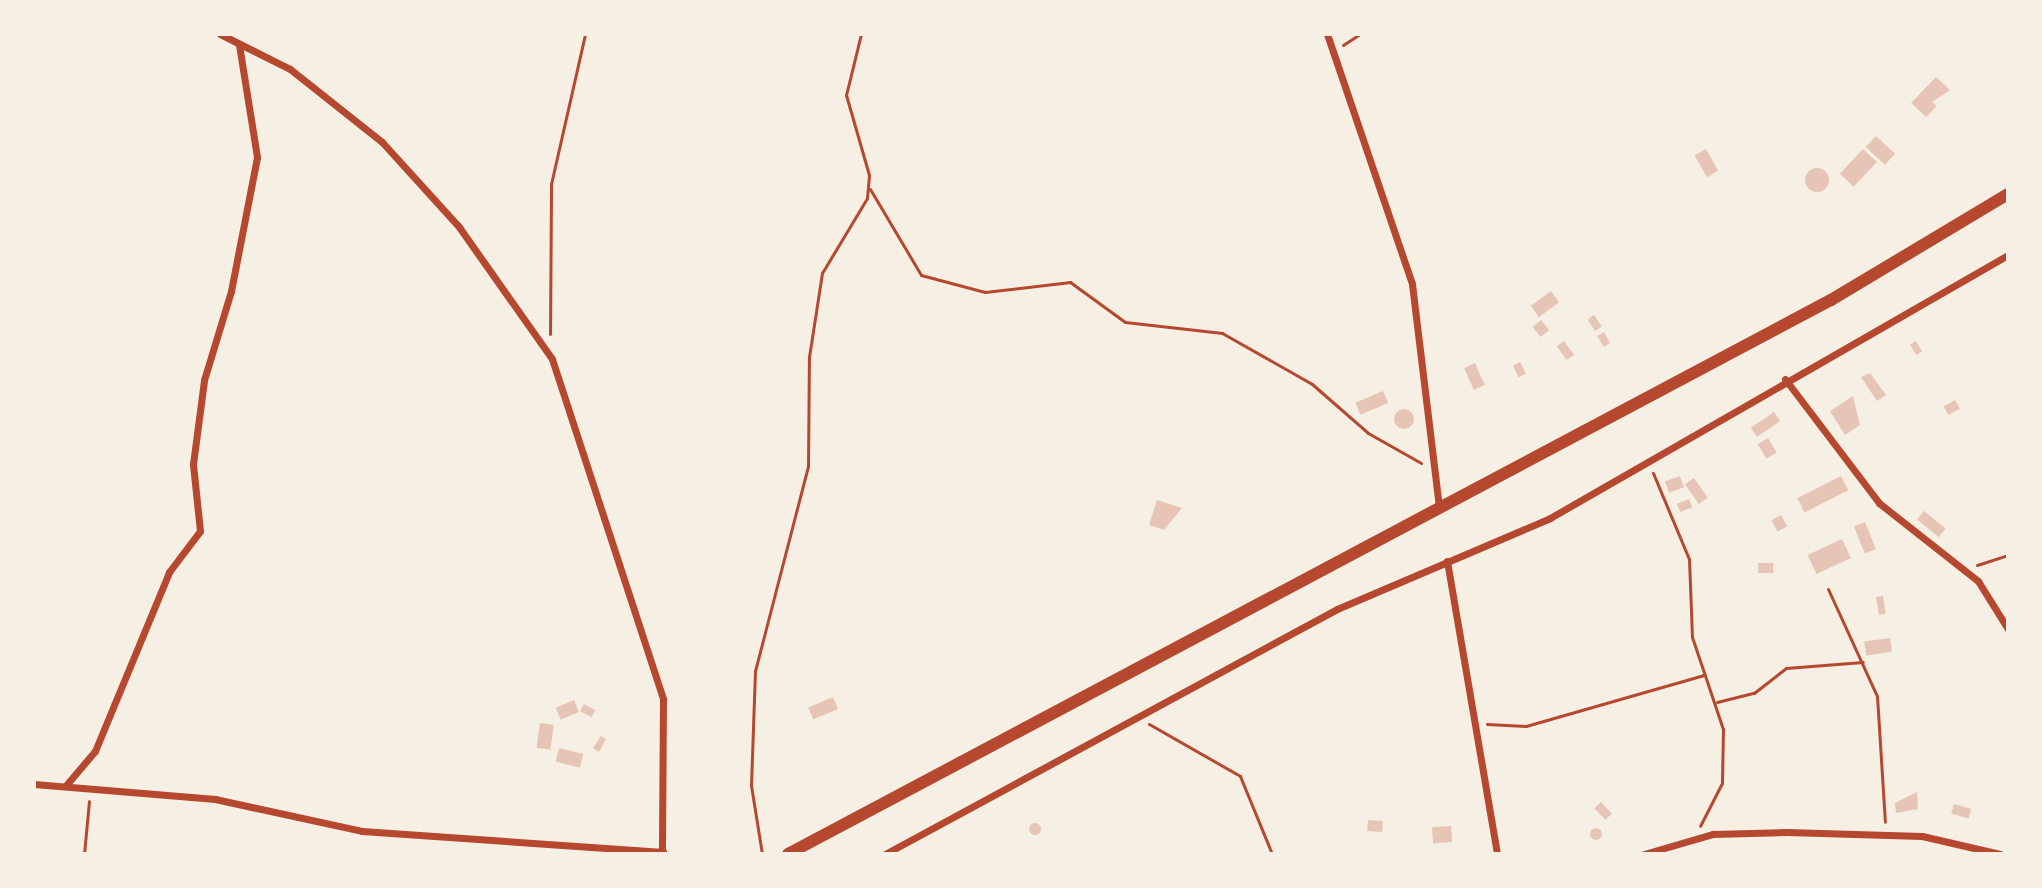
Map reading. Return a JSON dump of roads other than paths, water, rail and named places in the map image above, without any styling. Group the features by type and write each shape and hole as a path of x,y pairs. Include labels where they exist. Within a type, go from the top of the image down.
{"highway":[{"path":"788,854 1831,300 2008,194"}],"street":[{"path":"34,784 67,784 215,799 362,831 662,853 663,699 552,359 423,183 345,108 220,34"},
{"path":"1327,34 1412,284 1439,506"},
{"path":"67,784 95,751 169,572 200,531 193,464 204,380 231,291 257,157 239,44"},
{"path":"885,854 1337,609 1550,518 1785,379 2008,255"},
{"path":"1785,379 1879,503 1981,584 2008,629"},
{"path":"1447,561 1479,723 1497,854"},
{"path":"1644,854 1695,837 1886,834 2000,854"}]}
